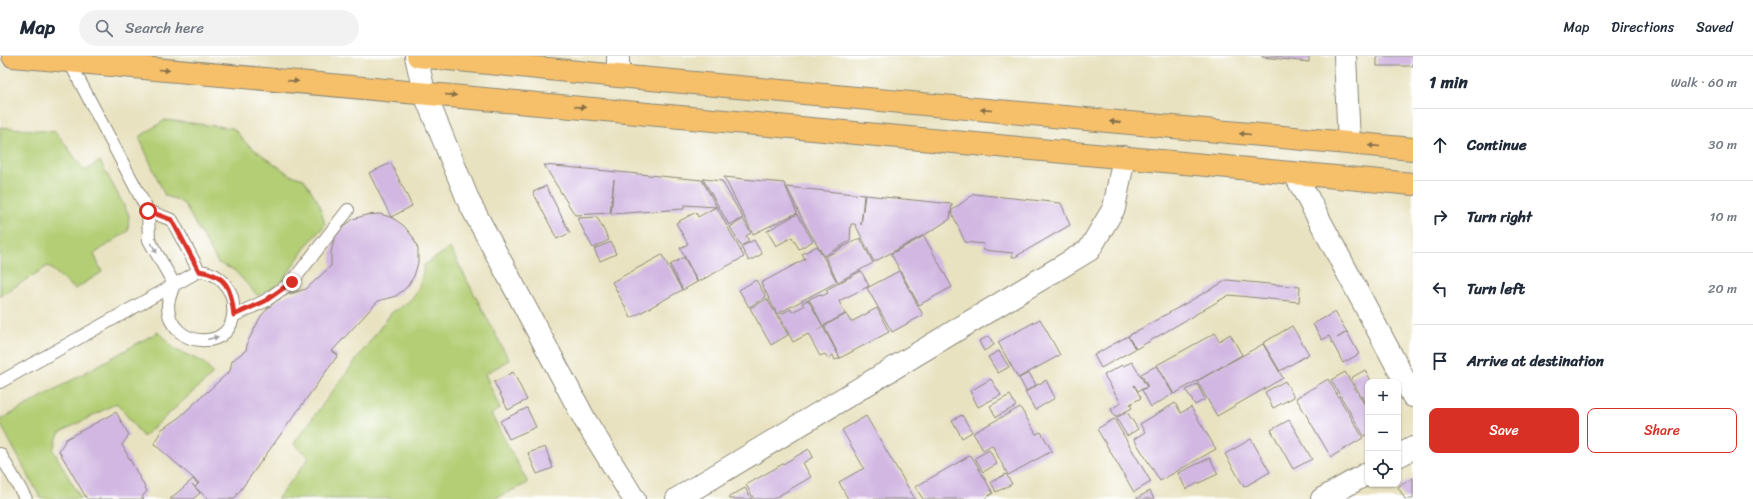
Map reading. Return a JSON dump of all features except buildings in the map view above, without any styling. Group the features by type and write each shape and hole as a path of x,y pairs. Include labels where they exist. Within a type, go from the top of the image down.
{"main road":[{"path":"13,56 424,92 1413,184"},
{"path":"417,56 618,66 1413,149"}],"street":[{"path":"417,56 424,92 469,202 585,420 634,499"},
{"path":"1345,56 1349,143"},
{"path":"677,499 1089,250 1114,208 1124,157"},
{"path":"1295,174 1413,396"},
{"path":"1401,454 1413,448"},
{"path":"1322,499 1365,475"}],"lane":[{"path":"0,382 174,284 199,271 212,273 225,282 232,296 234,315 229,330 216,339 197,341 177,331 169,319 168,303 174,284 149,240 148,211 68,61"},
{"path":"234,315 265,301 292,282 348,210"},
{"path":"148,211 172,220 199,271"},
{"path":"0,454 26,499"}],"green space":[{"path":"165,120 233,128 247,144 290,175 304,179 320,205 325,225 307,245 282,282 258,296 234,270 218,263 184,204 176,199 165,196 139,137"},
{"path":"0,127 56,132 85,171 100,161 129,215 128,231 94,254 102,272 75,289 48,266 0,296"},
{"path":"450,248 509,360 485,374 500,409 491,414 528,483 494,499 277,499 309,458 294,443 392,312 407,303 416,293 421,281 424,265"},
{"path":"158,332 176,350 203,362 213,374 143,437 117,403 59,433 53,450 81,499 41,499 0,423 0,420"}],"route":[{"path":"148,211 172,220 199,271 212,273 225,282 232,296 234,315 265,301 292,282"}]}
